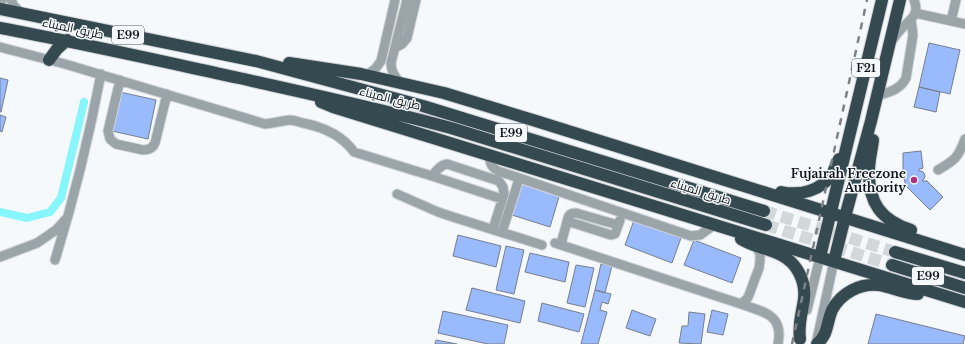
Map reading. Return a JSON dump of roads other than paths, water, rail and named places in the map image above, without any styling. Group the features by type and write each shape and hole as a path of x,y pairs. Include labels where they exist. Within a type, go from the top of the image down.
{"highway":[{"name":"F21","path":"820,257 882,0"},
{"name":"F21","path":"834,261 871,121 900,0"},
{"name":"طريق الميناء","path":"0,9 256,61 423,106 764,211"},
{"name":"طريق الميناء","path":"0,28 67,40 380,110 451,128 766,225"},
{"path":"49,60 67,40"},
{"path":"256,61 282,62 367,75 444,93 965,255"},
{"path":"308,94 328,106 965,302"},
{"path":"871,121 873,137 869,176 870,192 875,204 882,214 892,222 935,238 949,250"},
{"path":"742,185 752,185 794,194 800,194 812,190 823,184 831,175 850,137"},
{"path":"731,230 745,242 781,255 791,262 799,273 802,279 804,291 800,320 800,341"},
{"name":"E99","path":"895,252 965,273"},
{"name":"E99","path":"892,265 965,288"},
{"path":"816,344 821,340 826,332 830,317 836,305 845,294 857,288 878,285 914,294 932,292"}],"street":[{"path":"11,0 21,14"},
{"path":"367,75 376,68 381,61 395,0"},
{"path":"400,83 394,76 391,68 407,0"},
{"path":"395,48 402,44 407,38 416,0"},
{"path":"877,96 895,90 904,82 907,74 913,35 913,16 916,6 914,0"},
{"path":"951,21 956,0"},
{"path":"890,44 913,16"},
{"path":"913,16 965,24"},
{"path":"0,47 100,74 265,124 292,120 312,125 329,131 348,145 354,152 502,199"},
{"path":"55,260 68,218 88,137 100,74"},
{"path":"120,80 108,131 110,139 116,144 143,150 152,148 156,143 167,94"},
{"path":"938,170 956,158 965,139"},
{"path":"489,155 490,164 495,170 694,237 703,234 714,224"},
{"path":"432,176 442,165 450,164 499,181 504,191 497,231"},
{"path":"497,231 519,179"},
{"path":"397,194 438,212 542,245"},
{"path":"622,213 615,234 611,235 567,222 558,243 767,314 774,319 779,327 780,331 778,344"},
{"path":"0,257 37,243 56,230 68,218"},
{"path":"741,304 749,295 760,265 760,257 756,246"},
{"path":"800,341 820,257"},
{"path":"816,344 834,261"}],"waterway":[{"path":"0,212 27,218 50,212 61,198 84,102"}],"tunnel":[{"path":"764,211 895,252"},
{"path":"766,225 892,265"}],"railway":[{"path":"792,344 867,0"}],"place":[{"name":"Fujairah Freezone Authority","path":"914,180"}]}
